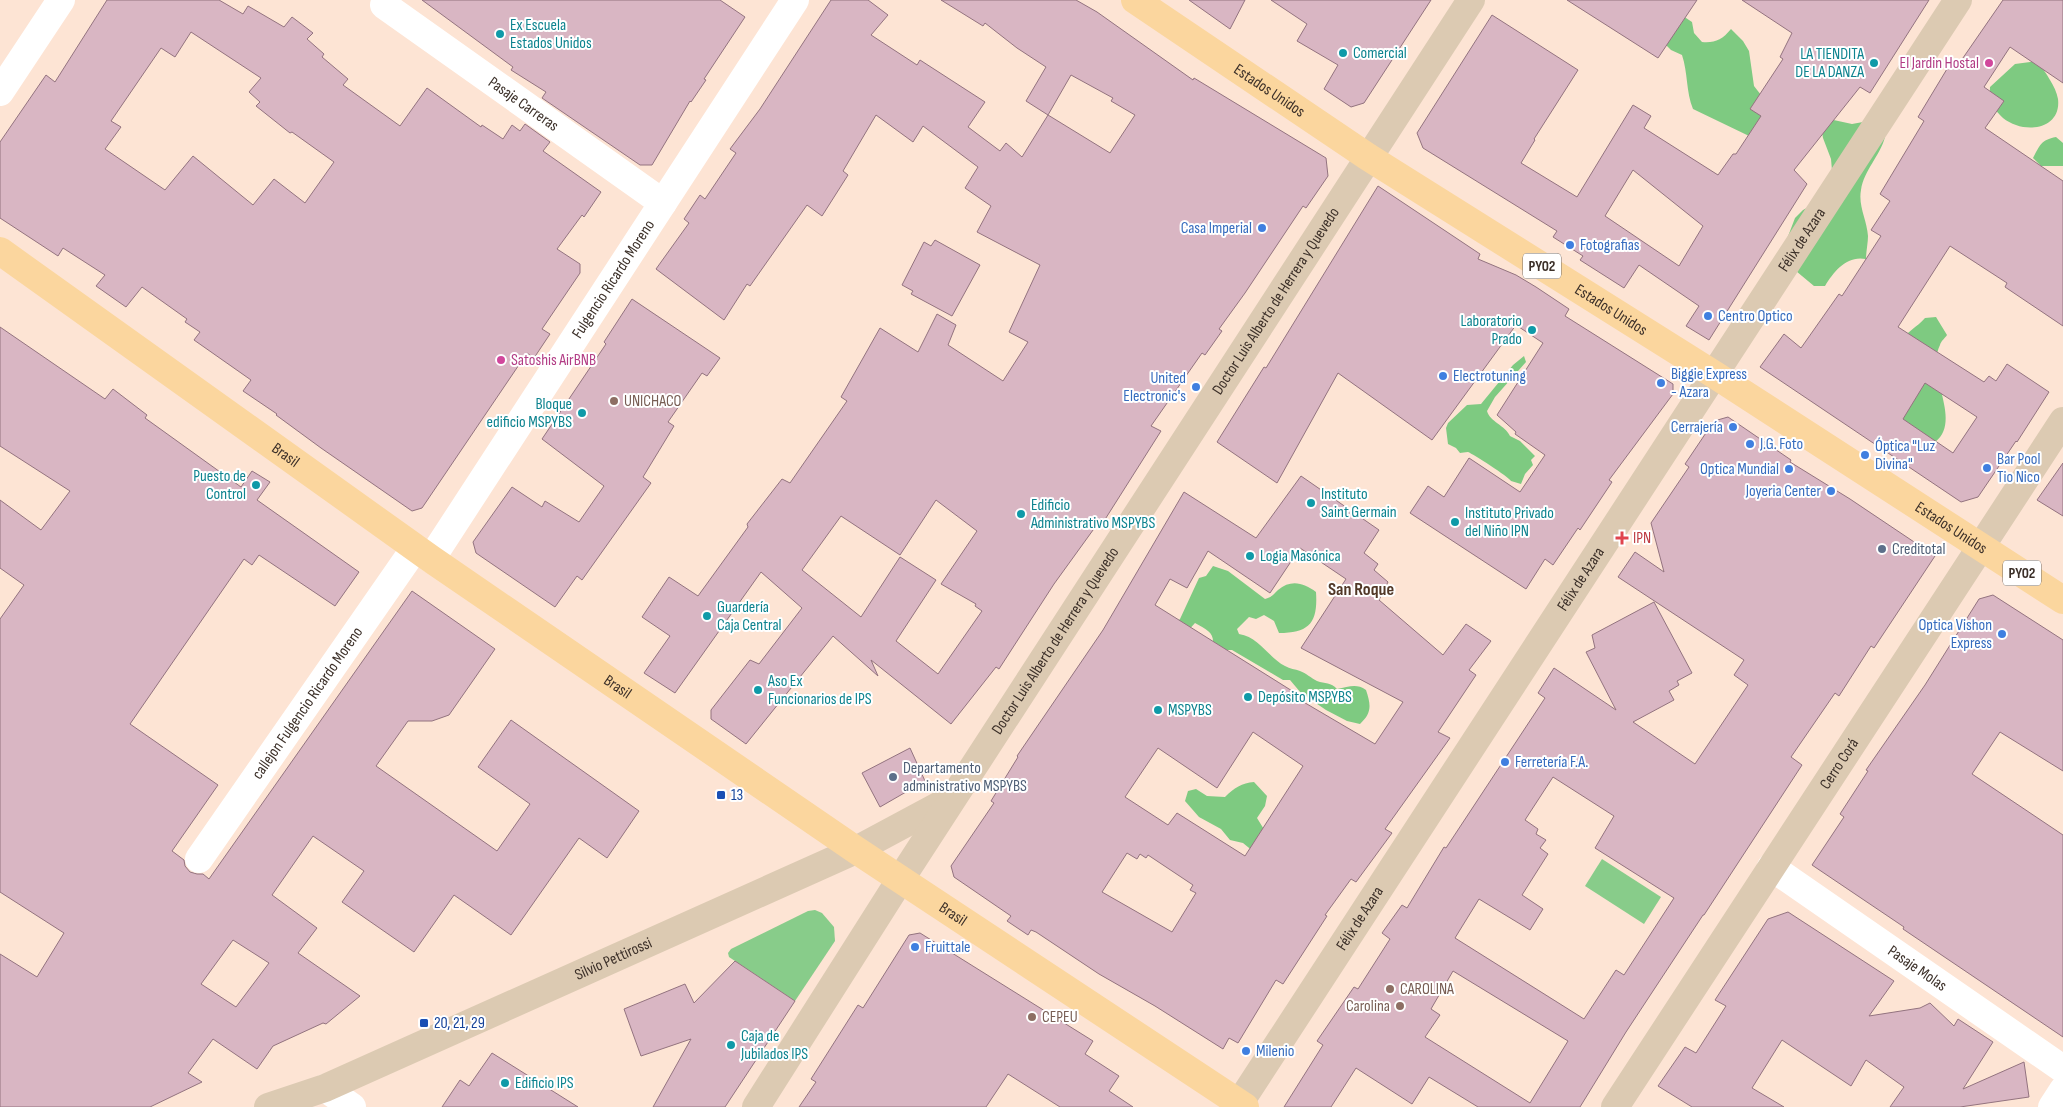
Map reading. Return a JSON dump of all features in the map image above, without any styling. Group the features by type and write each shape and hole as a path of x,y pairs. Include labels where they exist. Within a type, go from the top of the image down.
{"main road":[{"name":"Estados Unidos","path":"1135,0 1368,157 1715,375 2063,600"},
{"name":"Brasil","path":"0,251 423,553 900,880 1241,1106"}],"street":[{"path":"0,92 61,0"},
{"name":"Fulgencio Ricardo Moreno","path":"423,553 663,202 794,0"},
{"name":"Doctor Luis Alberto de Herrera y Quevedo","path":"756,1107 900,880 1471,0"},
{"name":"Félix de Azara","path":"1241,1106 1958,0"},
{"name":"Pasaje Carreras","path":"384,5 663,202"},
{"name":"Cerro Corá","path":"1615,1107 2063,421"},
{"name":"callejon Fulgencio Ricardo Moreno","path":"199,859 423,553"},
{"name":"Silvio Pettirossi","path":"268,1107 325,1088 856,850 954,797"},
{"name":"Pasaje Molas","path":"1771,867 2063,1069"},
{"path":"325,1088 352,1107"},
{"path":"2052,1107 2063,1090"}],"green space":[{"path":"1683,16 1692,22 1694,33 1702,42 1718,40 1731,29 1743,41 1749,51 1754,86 1761,95 1774,148 1693,109 1682,55 1671,50 1663,42"},
{"path":"2038,61 2053,84 2057,94 2056,113 2049,122 2038,127 2025,127 2012,123 2000,115 1992,103 1990,87 2015,64"},
{"path":"1829,119 1852,124 1863,122 1885,137 1865,176 1860,196 1868,236 1866,259 1859,258 1847,262 1837,270 1825,286 1814,286 1796,271 1787,239 1795,218 1803,210 1821,200 1833,182 1831,159 1821,127"},
{"path":"2056,137 2063,143 2063,166 2041,166 2033,158 2037,150 2041,144"},
{"path":"1936,317 1947,335 1941,344 1937,359 1937,373 1946,418 1944,431 1935,442 1919,450 1850,351 1900,341 1925,318"},
{"path":"1524,356 1526,362 1495,397 1487,411 1491,418 1505,429 1510,436 1520,441 1535,456 1531,460 1533,465 1525,474 1521,484 1511,481 1468,452 1460,453 1456,448 1448,444 1446,428 1448,423 1467,405 1481,404 1513,365"},
{"path":"1213,566 1228,571 1265,599 1271,597 1288,584 1293,583 1307,586 1316,592 1313,618 1305,628 1298,631 1279,633 1274,621 1264,615 1256,619 1249,617 1237,629 1239,634 1258,643 1287,667 1302,672 1317,681 1330,684 1337,689 1356,686 1366,690 1369,708 1367,716 1360,724 1347,721 1326,710 1301,693 1290,680 1283,680 1232,650 1212,650 1212,636 1195,623 1186,633 1175,624 1180,619 1199,578 1206,576"},
{"path":"1254,782 1267,796 1265,806 1257,818 1265,831 1254,852 1243,843 1230,840 1221,829 1199,817 1185,801 1188,791 1196,789 1207,796 1225,797 1238,786"},
{"path":"1602,859 1661,897 1644,924 1585,886"},
{"path":"815,910 822,913 834,927 835,941 795,1001 729,957 728,953 731,949 808,911"}],"building":[{"path":"107,0 219,0 243,14 248,6 284,27 292,17 313,33 307,39 324,54 322,57 348,79 343,85 400,126 427,88 481,127 482,125 503,139 512,125 520,131 525,124 550,142 543,151 601,192 584,217 582,215 557,249 580,264 580,273 542,329 550,334 534,358 527,353 422,508 412,511 243,391 251,380 194,340 200,332 185,322 187,319 142,287 126,307 96,286 105,275 63,248 58,256 0,218 0,142 46,75 55,82","holes":["191,32 261,78 249,92 260,102 256,106 290,133 292,132 334,162 305,203 274,179 253,205 193,156 165,190 105,149 121,127 111,121 161,48 175,57"]},
{"path":"422,0 720,0 745,17 704,79 706,80 690,101 652,165 640,165 542,98 546,92 511,70 513,67"},
{"path":"831,0 868,0 888,15 871,35 917,65 920,60 985,102 968,127 1000,151 1006,143 1022,157 1048,115 1026,101 1046,67 1017,48 985,23 983,26 941,0 1076,0 1097,12 1193,80 1194,78 1326,158 1328,176 1306,208 1303,206 1219,329 1222,331 1205,355 1202,353 1151,426 1161,431 1104,521 1101,519 1054,584 999,669 996,667 951,724 871,660 878,676 833,636 746,744 711,719 711,710 750,660 759,664 802,608 761,572 675,693 644,673 670,636 642,617 669,577 698,596 748,527 747,524 782,479 790,483 847,401 841,397 880,328 918,352 937,314 956,325 948,345 1003,381 1028,342 1009,332 1040,265 977,232 991,206 965,188 978,167 923,126 913,142 876,115 843,171 848,175 822,216 807,205 750,286 747,284 724,320 656,269 689,223 684,219 700,195 705,199 736,153 730,149 760,109","holes":["1071,75 1113,98 1111,101 1135,115 1110,153 1048,115","936,500 977,531 941,584 976,604 975,606 982,611 938,674 896,641 936,580 900,557 861,617 802,570 841,516 900,555"]},
{"path":"1189,0 1245,0 1230,29"},
{"path":"1271,0 1431,0 1364,103 1351,107 1324,89 1338,65 1297,41 1307,24"},
{"path":"1567,0 1697,0 1658,58"},
{"path":"1742,0 1929,0 1870,93 1860,87 1794,170 1807,184 1709,340 1686,326 1699,306 1639,265 1624,288 1580,260 1583,256 1553,237 1557,231 1423,148 1417,133 1492,15 1578,70 1521,163 1577,197 1633,105 1651,116 1644,128 1718,175 1733,154 1736,154 1761,116 1750,109 1783,59 1780,57 1792,33","holes":["1633,170 1703,226 1679,266 1605,216"]},
{"path":"2003,0 2063,0 2063,83 2010,47 1984,87 2004,101 1985,128 2063,181 2063,326 2005,287 2007,283 1950,246 1898,327 1984,382 1989,376 1996,381 2007,364 2049,392 1978,497 1961,502 1760,367 1784,334 1801,348 1839,294 1842,296 1881,236 1871,230 1890,201 1880,194 1924,121 1918,117 1950,64 1956,68","holes":["1925,383 1977,417 1953,453 1903,419"]},
{"path":"1378,186 1480,254 1478,259 1516,275 1536,287 1569,309 1565,316 1673,384 1673,394 1609,480 1612,482 1580,530 1578,528 1553,565 1545,559 1526,589 1410,513 1428,486 1444,497 1469,458 1520,492 1545,455 1515,434 1516,432 1497,415 1543,343 1516,325 1432,440 1338,373 1277,483 1217,442 1264,367 1266,368"},
{"path":"935,240 980,265 952,316 911,294 913,291 902,285 924,242 931,246"},
{"path":"632,299 720,358 707,376 702,373 668,422 674,426 643,477 651,483 582,580 577,576 555,607 476,553 473,542 512,487 542,507 545,501 579,522 604,486 542,439 606,344 604,342"},
{"path":"0,327 105,399 113,389 147,415 145,418 241,487 252,471 270,482 257,500 359,572 335,606 259,555 252,565 244,559 130,724 218,785 172,851 184,860 185,866 190,872 203,874 209,879 412,591 495,649 449,715 432,721 408,721 376,766 497,851 530,804 478,767 511,720 639,811 607,858 579,838 511,935 454,895 414,952 342,902 364,871 313,836 272,895 317,928 298,953 360,996 326,1024 323,1023 273,1046 257,1069 213,1039 188,1073 202,1082 150,1107 0,1107 0,954 37,977 64,933 0,892 0,619 24,585 0,568 0,500 41,530 70,491 0,446","holes":["233,940 269,963 236,1007 201,984"]},
{"path":"1728,417 1791,460 1790,462 1850,499 1935,556 1874,648 1871,646 1839,696 1835,693 1791,757 1802,765 1626,1032 1580,1107 1478,1107 1429,1077 1412,1104 1356,1068 1331,1107 1284,1107 1323,1045 1317,1041 1354,987 1358,989 1390,939 1382,933 1402,905 1407,908 1444,847 1446,848 1545,698 1538,693 1554,668 1616,710 1586,652 1595,648 1592,635 1654,602 1692,673 1677,681 1679,685 1669,691 1674,700 1633,722 1695,764 1748,685 1734,675 1744,660 1618,577 1635,552 1664,572 1651,523 1689,467 1685,464 1714,421","holes":["1553,777 1614,816 1595,848 1674,898 1624,975 1616,970 1584,1019 1455,938 1479,899 1530,930 1543,909 1522,895 1548,854 1540,848 1546,840 1536,834 1538,829 1525,820","1453,971 1568,1041 1530,1103 1425,1037 1440,1015 1431,1009"]},
{"path":"2063,463 2063,516 2037,500"},
{"path":"1301,476 1379,530 1364,553 1378,564 1374,570 1388,582 1379,600 1443,655 1466,624 1491,641 1469,670 1476,675 1438,732 1450,738 1385,829 1392,833 1356,882 1351,879 1325,915 1327,916 1283,984 1276,980 1238,1043 1229,1038 1223,1049 1155,1006 1099,974 1036,932 1031,930 1028,935 1007,921 1011,916 954,877 951,866 994,803 991,801 1017,756 1103,630 1184,492 1256,538","holes":["1300,548 1346,579 1301,648 1403,702 1375,744 1295,697 1297,694 1155,605 1170,579 1187,588 1208,551 1270,593","1253,732 1303,766 1245,856 1177,813 1168,825 1125,797 1158,748 1217,788","1127,853 1137,859 1140,854 1146,858 1148,855 1193,885 1190,890 1196,893 1172,932 1102,892"]},
{"path":"1993,595 2063,640 2063,771 2000,732 1972,774 2063,835 2063,1037 1812,865 1844,817 1840,814 1868,771 1866,770 1925,685 1979,599"},
{"name":"Departamento administrativo MSPYBS","path":"910,748 925,781 880,807 862,773"},
{"path":"1788,912 1894,981 1869,1016 1920,1008 1930,1003 1954,1026 1958,1019 1993,1042 1963,1089 2024,1062 2029,1097 1960,1107 1890,1107 1904,1087 1866,1060 1851,1086 1782,1040 1752,1088 1784,1107 1692,1107 1658,1086 1685,1047 1696,1053 1726,1006 1715,1000 1768,919"},
{"path":"920,933 1093,1041 1085,1054 1119,1076 1109,1091 1133,1107 1060,1107 1008,1074 986,1107 799,1107 816,1082 811,1079 858,1005 863,1008 909,935"},
{"name":"Caja de Jubilados IPS","path":"735,961 795,1001 725,1107 653,1107 691,1039 641,1056 624,1009 685,984 694,1003"},
{"name":"Edificio IPS","path":"492,1053 578,1107 442,1107 460,1080 469,1086"}],"place":[{"name":"Ex Escuela Estados Unidos","path":"500,34"},
{"name":"Comercial","path":"1343,53"},
{"name":"LA TIENDITA DE LA DANZA","path":"1874,63"},
{"name":"El Jardin Hostal","path":"1989,63"},
{"name":"Casa Imperial","path":"1262,228"},
{"name":"Fotografias","path":"1570,245"},
{"name":"Centro Optico","path":"1708,316"},
{"name":"Laboratorio Prado","path":"1532,330"},
{"name":"Satoshis AirBNB","path":"501,360"},
{"name":"Electrotuning","path":"1443,376"},
{"name":"Biggie Express - Azara","path":"1661,383"},
{"name":"United Electronic's","path":"1196,387"},
{"name":"UNICHACO","path":"614,401"},
{"name":"Bloque edificio MSPYBS","path":"582,413"},
{"name":"Cerrajería","path":"1733,427"},
{"name":"J.G. Foto","path":"1750,444"},
{"name":"Óptica \"Luz Divina\"","path":"1865,455"},
{"name":"Bar Pool Tio Nico","path":"1987,468"},
{"name":"Optica Mundial","path":"1789,469"},
{"name":"Puesto de Control","path":"256,485"},
{"name":"Joyeria Center","path":"1831,491"},
{"name":"Instituto Saint Germain","path":"1311,503"},
{"name":"Edificio Administrativo MSPYBS","path":"1021,514"},
{"name":"Instituto Privado del Niño IPN","path":"1455,522"},
{"name":"IPN","path":"1622,538"},
{"name":"Creditotal","path":"1882,549"},
{"name":"Logia Masónica","path":"1250,556"},
{"name":"Guardería Caja Central","path":"707,616"},
{"name":"Optica Vishon Express","path":"2002,634"},
{"name":"Aso Ex Funcionarios de IPS","path":"758,690"},
{"name":"Depósito MSPYBS","path":"1248,697"},
{"name":"MSPYBS","path":"1158,710"},
{"name":"Ferretería F.A.","path":"1505,762"},
{"name":"Departamento administrativo MSPYBS","path":"893,777"},
{"name":"13","path":"721,795"},
{"name":"Fruittale","path":"915,947"},
{"name":"CAROLINA","path":"1390,989"},
{"name":"Carolina","path":"1400,1006"},
{"name":"CEPEU","path":"1032,1017"},
{"name":"20, 21, 29","path":"424,1023"},
{"name":"Caja de Jubilados IPS","path":"731,1045"},
{"name":"Milenio","path":"1246,1051"},
{"name":"Edificio IPS","path":"505,1083"}],"district":[{"name":"San Roque","path":"1361,589"}]}
